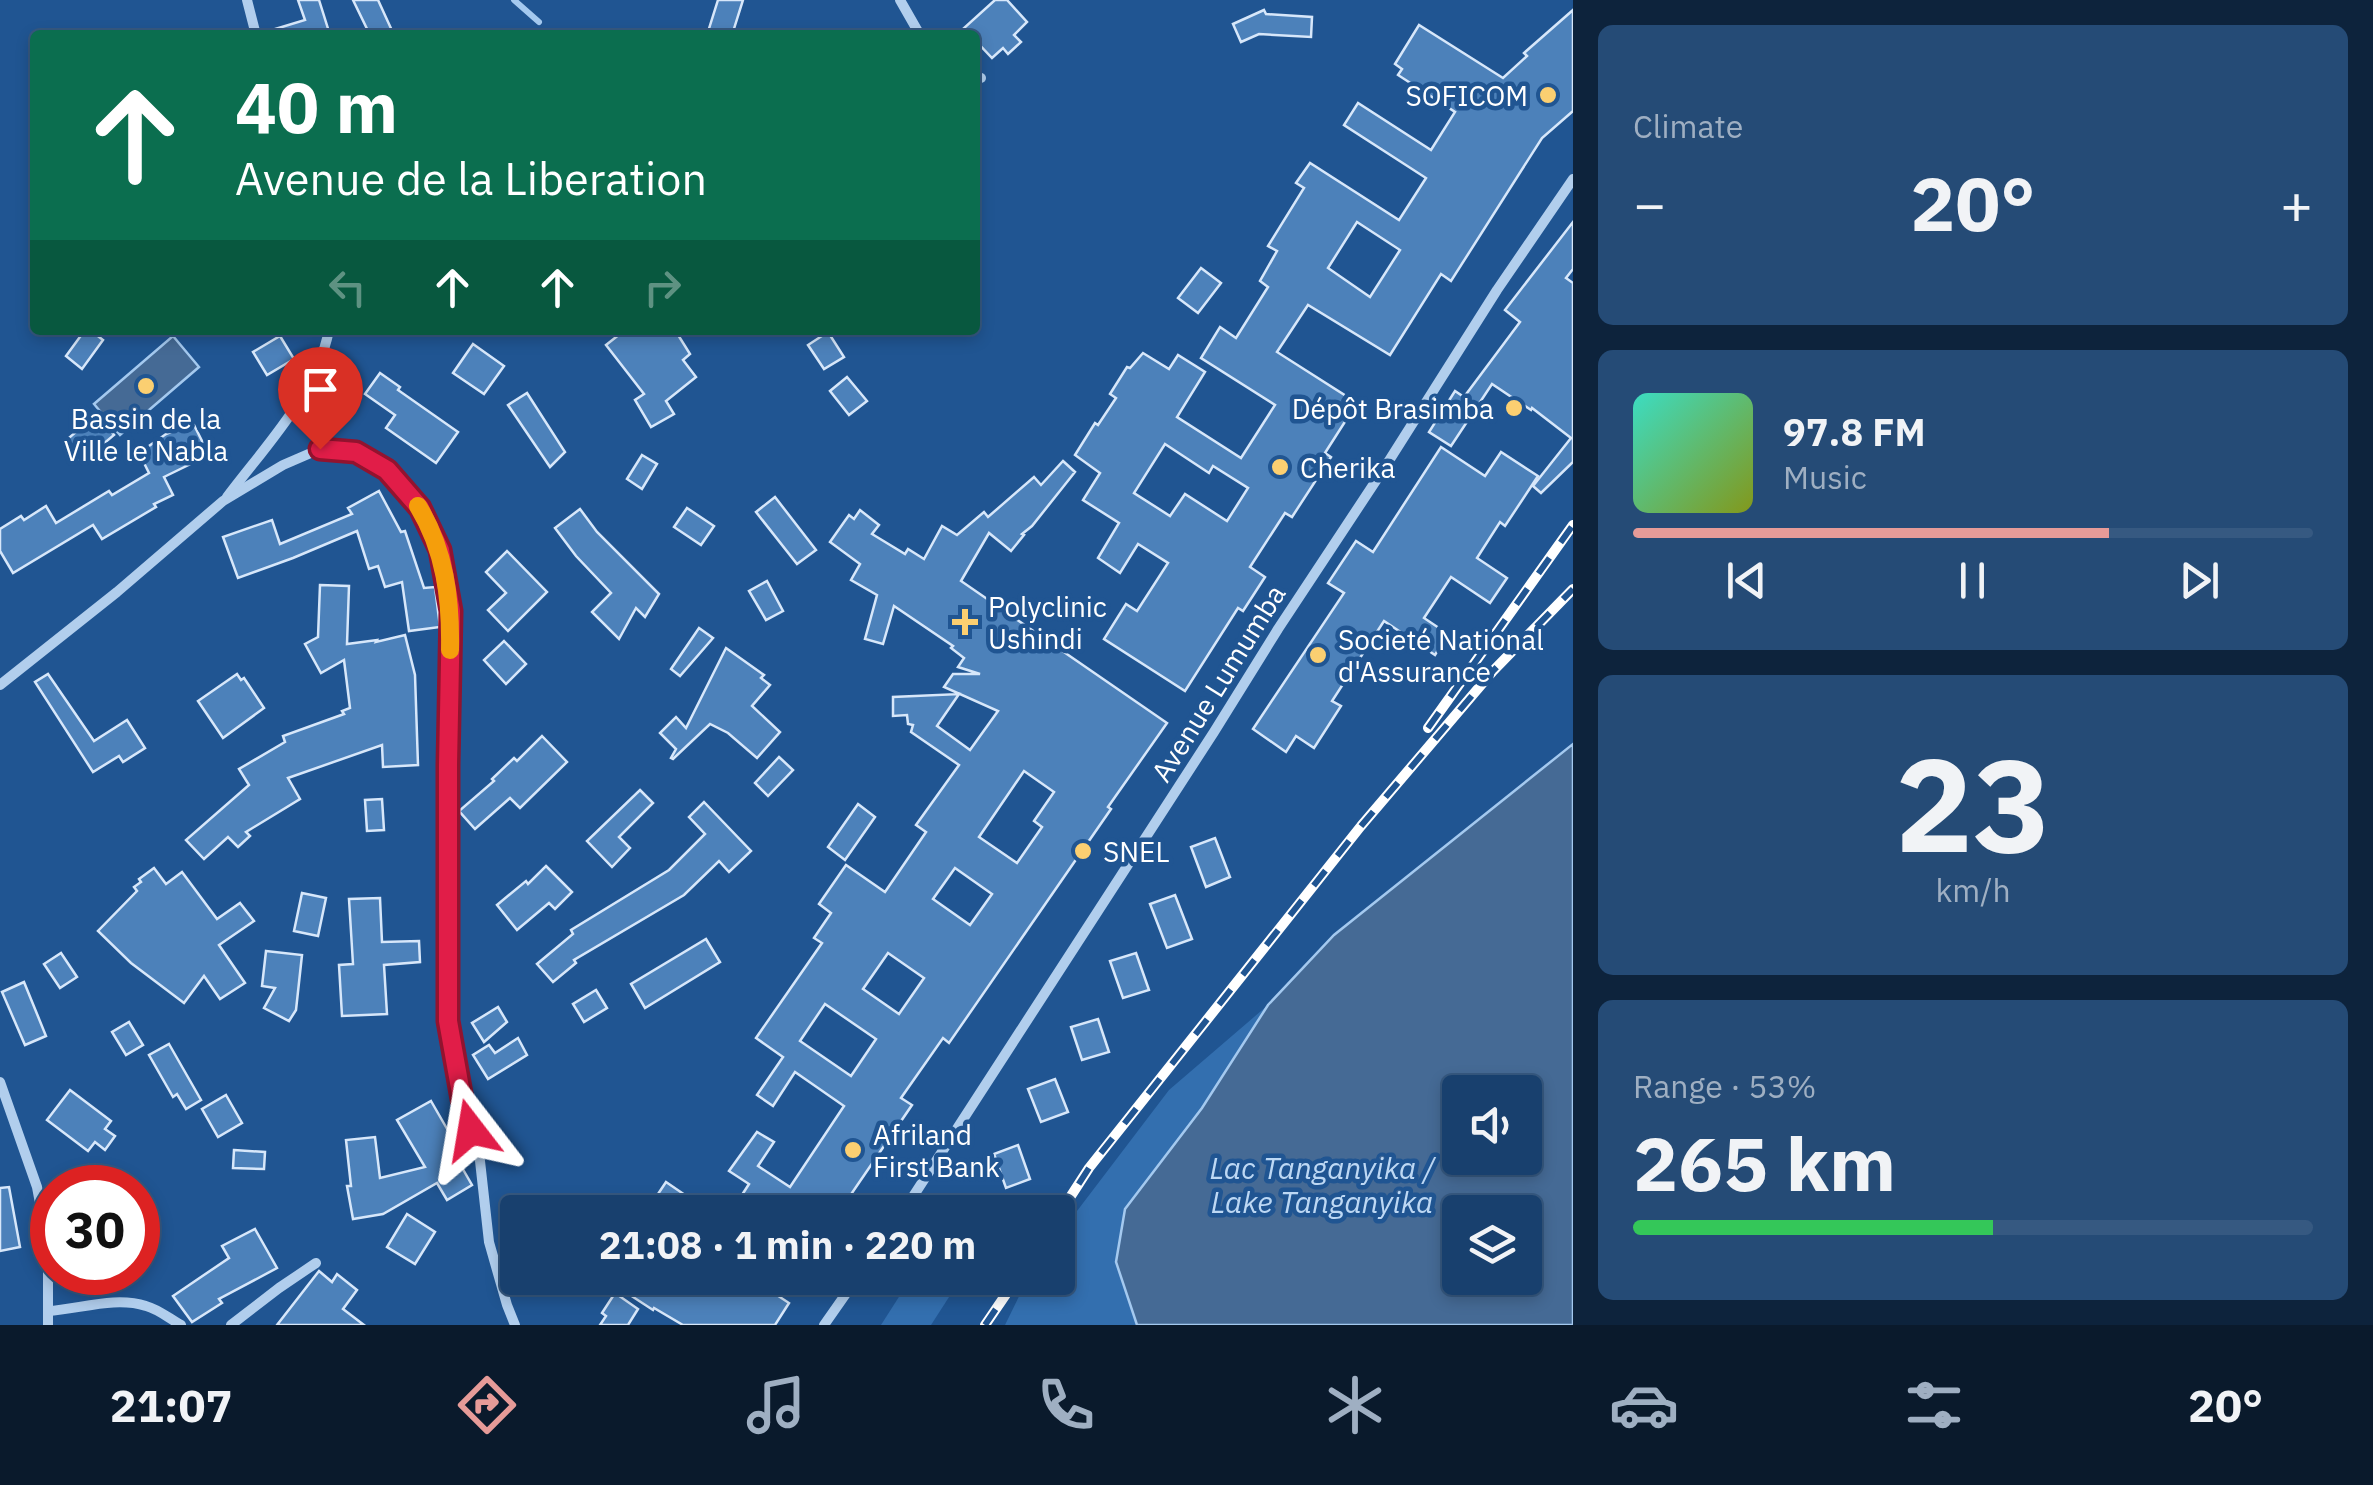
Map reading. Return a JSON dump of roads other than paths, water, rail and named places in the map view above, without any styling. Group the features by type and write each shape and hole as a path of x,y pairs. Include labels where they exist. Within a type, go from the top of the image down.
{"street":[{"path":"247,0 255,30"},
{"path":"900,0 917,30"},
{"name":"Avenue Lumumba","path":"914,1195 1497,290 1573,179"},
{"path":"223,502 309,386 324,355 328,335"},
{"path":"0,686 223,502 283,465 320,449 356,452 387,470 420,508 440,550 451,611 448,1021 462,1099 480,1160 490,1242 515,1325"},
{"path":"0,1082 37,1187 48,1246 48,1325"},
{"path":"231,1325 316,1263"},
{"path":"824,1325 845,1295"},
{"path":"48,1312 131,1302 150,1306 182,1325"}],"water":[{"name":"Bassin de la Ville le Nabla","path":"173,336 199,367 120,435 94,404"},
{"name":"Lac Tanganyika / Lake Tanganyika","path":"1573,744 1573,1325 1137,1325 1116,1262 1125,1209 1202,1108 1268,1005 1334,935"}],"waterway":[{"path":"514,0 539,22"}],"railway":[{"path":"1428,728 1573,525"},
{"path":"1072,1195 1361,826 1493,671 1573,589"},
{"path":"985,1325 1005,1295"}],"place":[{"name":"SOFICOM","path":"1548,95"},
{"name":"Bassin de la Ville le Nabla","path":"146,386"},
{"name":"Dépôt Brasimba","path":"1514,408"},
{"name":"Cherika","path":"1280,467"},
{"name":"Polyclinic Ushindi","path":"965,622"},
{"name":"Societé National d'Assurance","path":"1318,655"},
{"name":"SNEL","path":"1083,851"},
{"name":"Afriland First Bank","path":"853,1150"}]}
